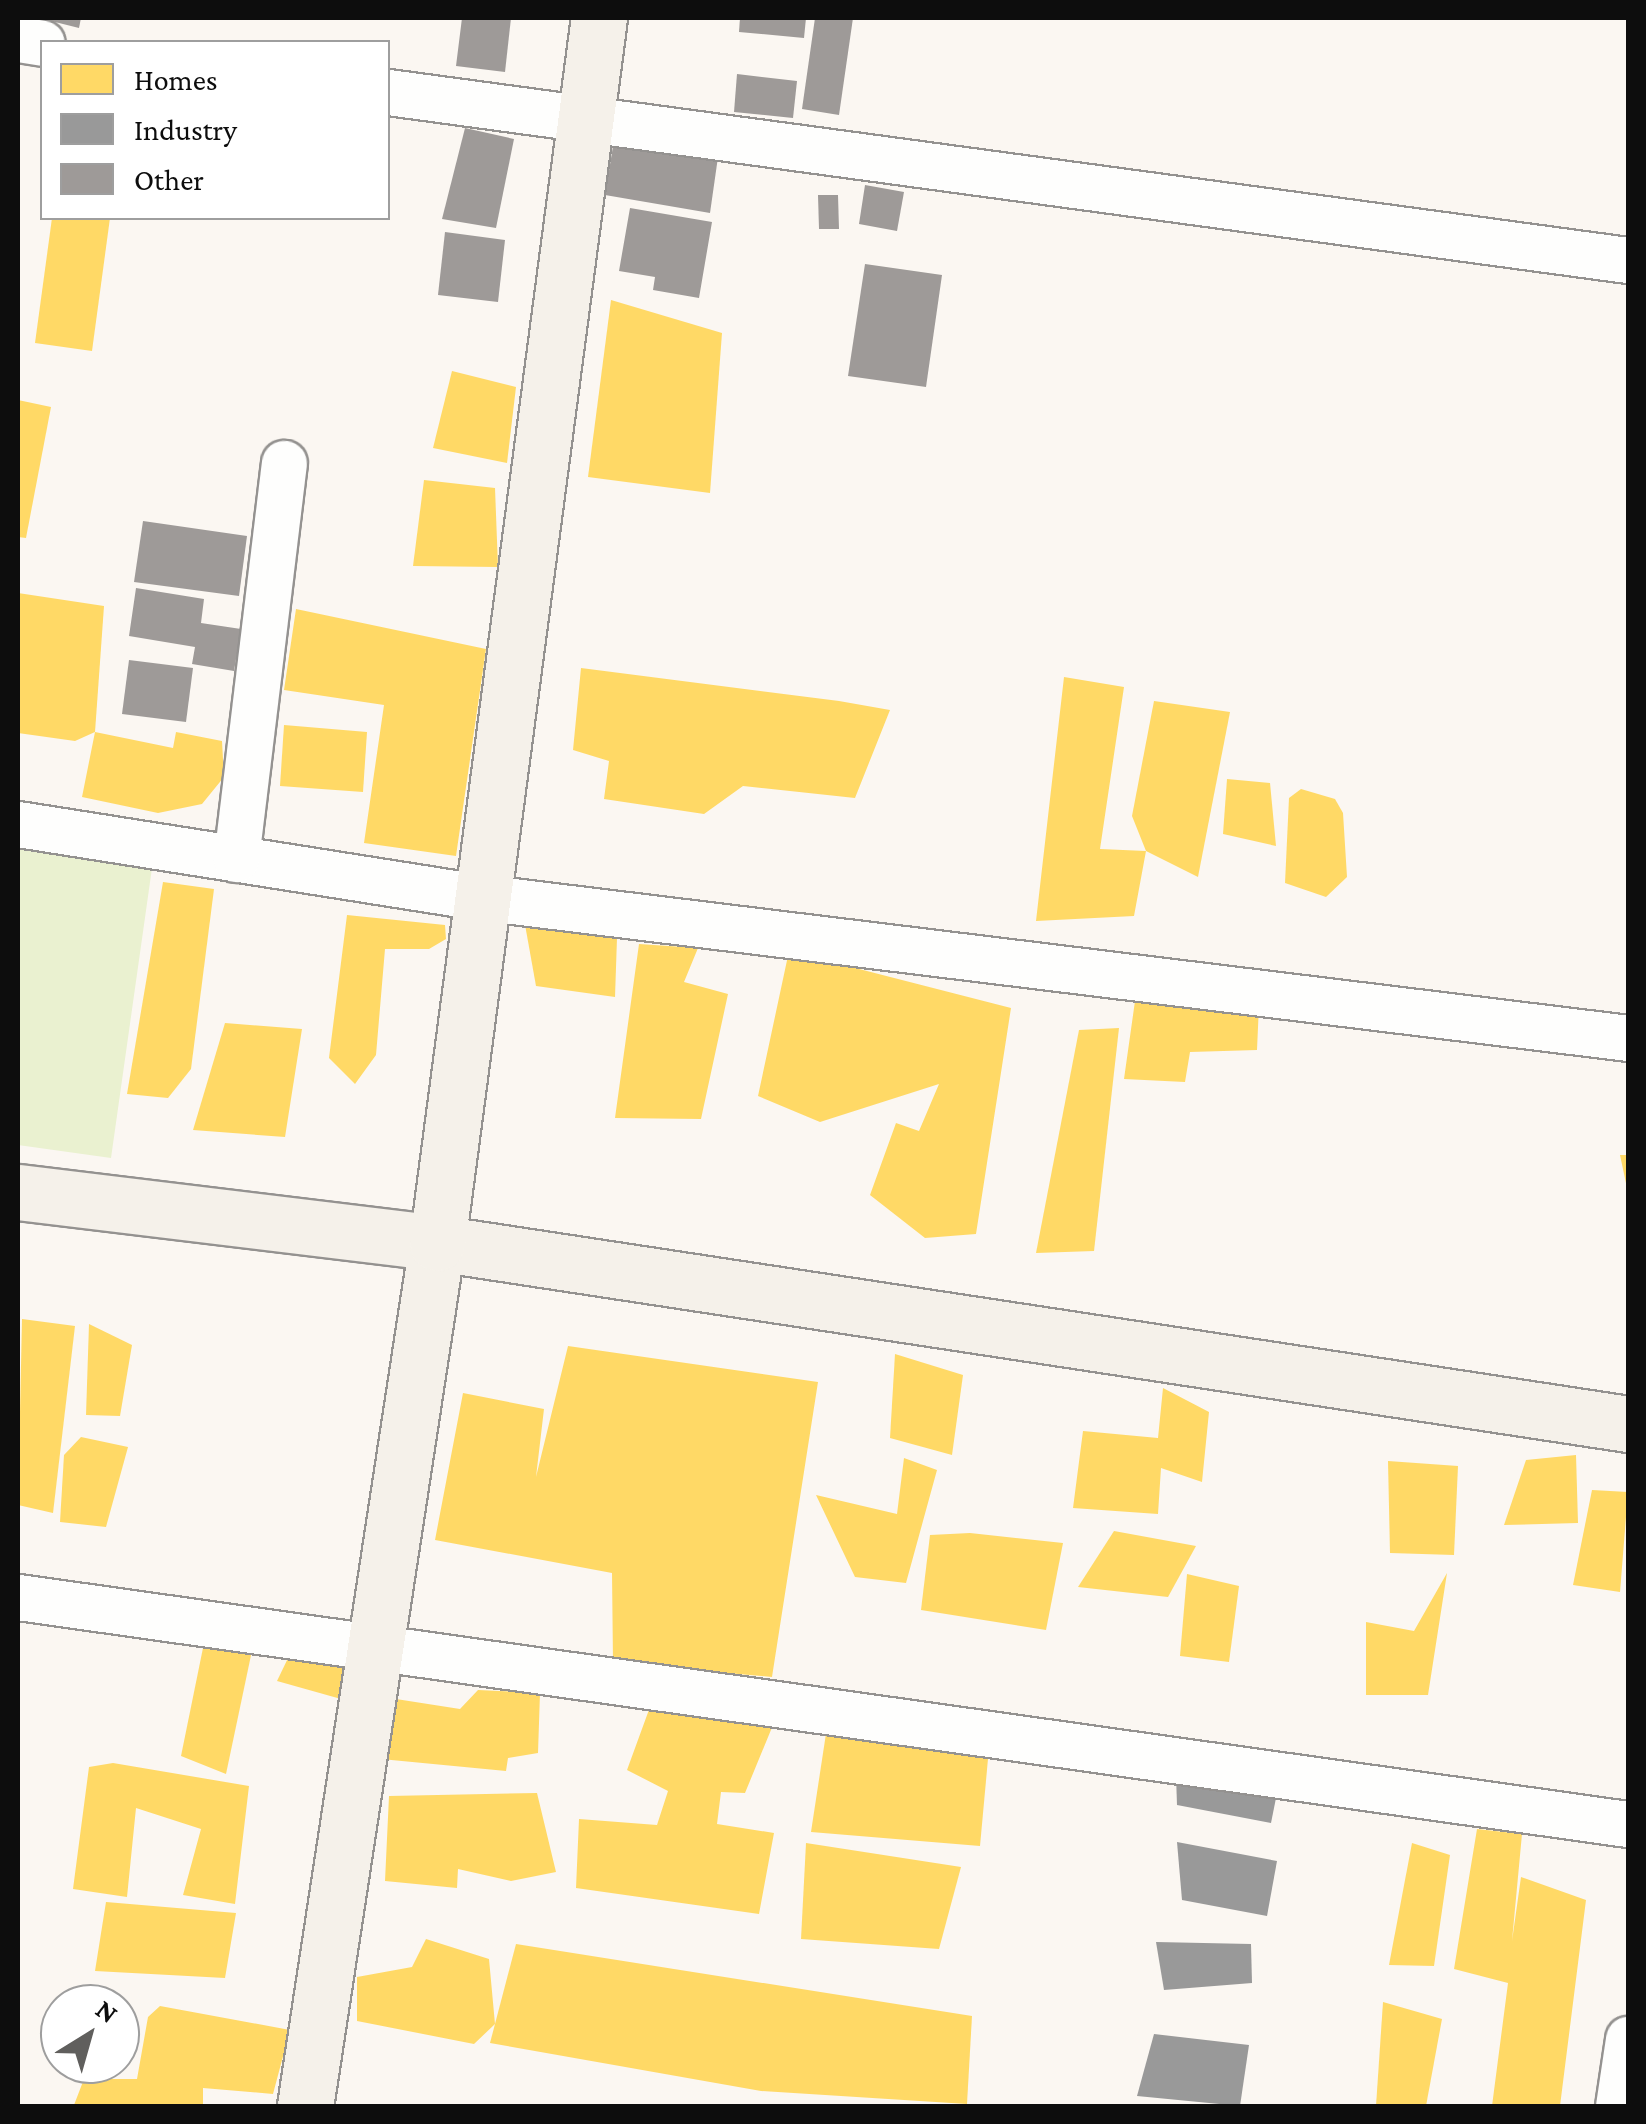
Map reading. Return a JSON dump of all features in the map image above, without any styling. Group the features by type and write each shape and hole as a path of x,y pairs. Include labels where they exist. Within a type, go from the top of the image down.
{"street":[{"path":"305,2106 372,1648 438,1242 480,897 599,18"},
{"path":"390,92 1628,260"},
{"path":"236,858 284,463"},
{"path":"18,824 480,897 1628,1038"},
{"path":"18,1192 438,1242 1628,1424"},
{"path":"18,1596 1628,1824"},
{"path":"1618,2106 1628,2038"}],"green space":[{"path":"18,841 153,861 111,1158 18,1145"}],"building: Homes":[{"path":"52,220 110,220 92,351 35,343"},
{"path":"611,300 722,333 710,493 588,477"},
{"path":"452,371 516,387 507,463 433,448"},
{"path":"18,400 51,407 26,538 18,537"},
{"path":"424,480 495,488 498,567 413,566"},
{"path":"18,593 104,606 95,732 75,741 18,733"},
{"path":"296,609 486,649 456,856 364,843 384,705 284,690"},
{"path":"581,668 890,710 855,798 743,786 704,814 604,799 609,761 573,750"},
{"path":"1064,677 1124,687 1100,849 1146,851 1134,916 1036,921"},
{"path":"1154,701 1230,712 1198,877 1146,851 1132,816"},
{"path":"284,725 367,732 363,792 280,786"},
{"path":"95,732 173,748 176,732 222,741 224,777 202,804 158,813 82,797"},
{"path":"1227,779 1270,783 1276,846 1223,834"},
{"path":"1301,789 1335,799 1343,813 1347,877 1326,897 1285,883 1289,798"},
{"path":"163,882 214,889 191,1069 168,1098 127,1094"},
{"path":"347,915 445,925 446,939 429,949 385,949 376,1055 355,1084 329,1058"},
{"path":"524,919 617,938 615,997 536,986"},
{"path":"639,944 698,948 684,982 728,994 701,1119 615,1118"},
{"path":"789,951 1011,1008 976,1234 925,1238 870,1195 896,1123 919,1131 939,1084 820,1122 758,1096"},
{"path":"1135,1001 1259,1005 1257,1050 1190,1052 1185,1082 1124,1079"},
{"path":"225,1023 302,1029 285,1137 193,1130"},
{"path":"1119,1028 1094,1251 1036,1253 1079,1030"},
{"path":"1620,1155 1628,1155 1628,1188 1627,1188"},
{"path":"22,1319 75,1326 53,1513 18,1505"},
{"path":"89,1324 132,1345 120,1416 86,1415"},
{"path":"568,1346 818,1382 772,1677 613,1663 612,1573 435,1540 463,1393 544,1409 536,1477"},
{"path":"895,1354 963,1375 952,1455 890,1438"},
{"path":"1163,1388 1209,1412 1202,1482 1161,1468 1158,1514 1073,1508 1083,1431 1158,1438"},
{"path":"81,1437 128,1447 106,1527 60,1522 64,1455"},
{"path":"1576,1455 1578,1523 1504,1525 1526,1460"},
{"path":"904,1458 937,1470 906,1583 855,1577 816,1495 897,1514"},
{"path":"1388,1461 1458,1466 1454,1555 1390,1553"},
{"path":"1592,1490 1628,1492 1620,1592 1573,1585"},
{"path":"1114,1531 1196,1546 1168,1597 1078,1587"},
{"path":"970,1533 1063,1543 1046,1630 921,1610 930,1535"},
{"path":"1447,1573 1428,1695 1366,1695 1366,1622 1414,1631"},
{"path":"1187,1574 1239,1586 1229,1662 1180,1656"},
{"path":"254,1641 226,1774 181,1756 204,1643"},
{"path":"290,1654 350,1658 341,1699 277,1681"},
{"path":"478,1690 540,1693 538,1753 508,1758 506,1771 381,1759 396,1699 460,1709"},
{"path":"654,1696 773,1725 745,1793 721,1792 717,1824 774,1833 759,1914 576,1888 579,1819 657,1825 668,1791 627,1770"},
{"path":"827,1727 989,1748 980,1846 811,1832"},
{"path":"113,1763 249,1786 235,1904 183,1895 201,1829 136,1808 127,1897 73,1889 89,1767"},
{"path":"537,1793 556,1872 511,1881 458,1869 457,1888 385,1881 389,1796"},
{"path":"1477,1829 1522,1834 1512,1941 1521,1877 1586,1900 1560,2106 1492,2106 1508,1983 1454,1969"},
{"path":"806,1843 961,1867 939,1949 801,1939"},
{"path":"1412,1843 1450,1855 1434,1966 1389,1965"},
{"path":"106,1902 236,1913 225,1978 95,1971"},
{"path":"426,1939 489,1959 495,2024 474,2044 357,2021 357,1977 412,1967"},
{"path":"516,1944 972,2016 967,2104 761,2091 490,2043"},
{"path":"1383,2002 1442,2019 1426,2106 1376,2106"},
{"path":"160,2006 290,2030 273,2094 203,2088 203,2106 74,2105 82,2084 140,2084 148,2017"}],"building: Industry":[{"path":"1176,1775 1278,1788 1271,1823 1177,1805"},
{"path":"1177,1842 1277,1861 1267,1916 1182,1900"},
{"path":"1156,1942 1251,1944 1252,1983 1164,1990"},
{"path":"1154,2034 1249,2045 1240,2106 1137,2096"}],"building: Other":[{"path":"39,18 81,18 79,28"},
{"path":"462,18 511,18 505,72 456,66"},
{"path":"740,18 806,18 804,38 739,32"},
{"path":"815,18 853,18 839,115 802,109"},
{"path":"737,74 797,81 793,118 734,112"},
{"path":"465,128 514,139 496,228 442,219"},
{"path":"614,140 718,157 710,213 605,195"},
{"path":"865,185 904,192 897,231 859,224"},
{"path":"818,195 838,195 839,229 819,229"},
{"path":"630,208 712,222 699,298 653,290 655,277 619,271"},
{"path":"445,232 505,240 498,302 438,295"},
{"path":"865,264 942,275 926,387 848,376"},
{"path":"143,521 247,536 239,596 134,582"},
{"path":"136,588 204,599 201,623 241,629 234,671 192,664 195,647 129,636"},
{"path":"129,660 193,668 186,722 122,714"}]}
